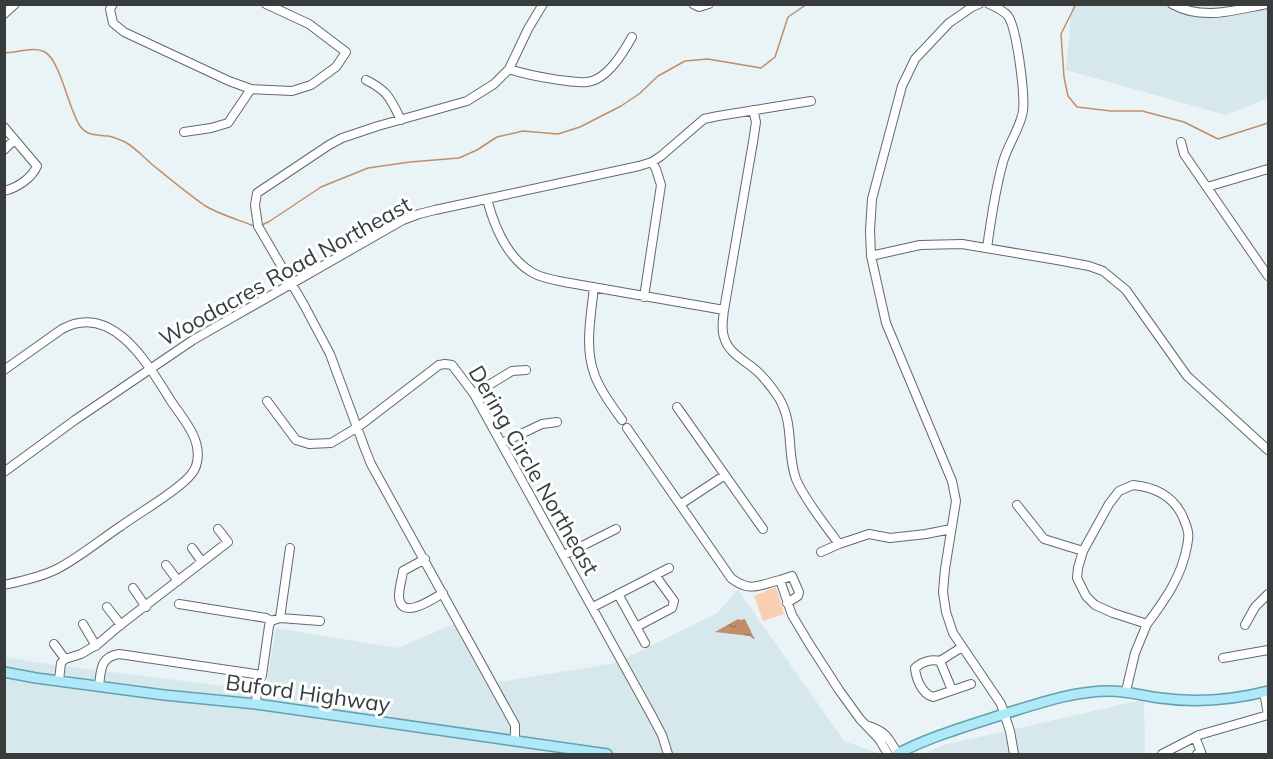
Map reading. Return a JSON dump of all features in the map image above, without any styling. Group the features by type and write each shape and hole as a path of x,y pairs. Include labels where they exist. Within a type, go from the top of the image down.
{"main road":[{"name":"Buford Highway","path":"4,672 164,695 256,704 607,754"},
{"path":"898,754 944,733 1066,695 1091,691 1126,691 1158,698 1203,701 1266,691"}],"street":[{"path":"113,4 110,9 113,23 124,32 251,89 291,91 310,85 336,67 346,52 309,24 266,4"},
{"path":"515,741 515,725 371,464 330,354 258,226 255,205 257,193 342,138 467,101 494,84 509,69 543,4"},
{"path":"693,4 699,7 709,4"},
{"path":"979,4 949,23 915,59 902,86 872,199 871,256 886,323 952,481 956,501 943,592 946,612 953,633 1000,703 1010,731 1014,754"},
{"path":"987,248 994,198 1004,160 1023,109 1021,72 1012,22 1006,14 988,4"},
{"path":"1172,4 1188,12 1208,14 1267,4"},
{"path":"4,14 14,5"},
{"path":"509,69 530,76 589,82 597,79 614,65 632,37"},
{"path":"366,80 382,88 401,120"},
{"path":"184,132 228,123 251,89"},
{"name":"Woodacres Road Northeast","path":"4,472 75,420 193,340 403,220 419,214 616,172 652,162 704,119 811,101"},
{"path":"753,110 756,122 724,310 723,336 728,346 758,372 780,400 789,425 796,478 802,491 839,544"},
{"path":"4,127 37,166 29,178 8,191 4,191"},
{"path":"4,150 14,140"},
{"path":"1181,142 1184,154 1269,276"},
{"path":"644,297 662,185 652,162"},
{"path":"1207,188 1269,169"},
{"path":"488,199 495,225 505,244 515,258 533,273 545,278 724,310"},
{"path":"871,256 920,245 962,244 1089,266 1103,271 1126,290 1187,376 1269,450"},
{"path":"594,287 589,332 590,355 594,375 601,389 731,578 741,586 751,587 792,576 800,592 787,603"},
{"path":"4,370 72,324 86,322 107,327 131,344 150,369 195,438 198,454 195,470 176,488 68,563 42,575 4,585"},
{"name":"Dering Circle Northeast","path":"267,401 296,440 309,444 331,443 358,427 442,364 452,365 474,394 502,443 662,735 668,754"},
{"path":"474,394 512,371 526,370"},
{"path":"677,407 763,529"},
{"path":"502,443 542,424 557,422"},
{"path":"681,504 725,475"},
{"path":"1126,691 1135,653 1147,624 1179,575 1189,534 1178,507 1166,495 1156,489 1133,485 1119,491 1109,504 1083,551 1077,568 1077,578 1086,596 1095,605 1147,624"},
{"path":"1017,505 1044,539 1083,551"},
{"path":"59,680 61,663 64,659 96,646 228,542 219,529"},
{"path":"564,555 616,529"},
{"path":"821,552 869,534 890,538 951,529"},
{"path":"192,548 202,562"},
{"path":"280,618 290,548"},
{"path":"425,559 403,571 399,594 402,605 411,609 443,593"},
{"path":"166,566 178,581"},
{"path":"593,607 669,568"},
{"path":"636,627 672,608 674,601 655,575"},
{"path":"780,580 792,615 810,645 839,690 888,754"},
{"path":"133,588 146,607"},
{"path":"618,594 645,643"},
{"path":"1245,625 1255,607 1269,594"},
{"path":"179,604 266,618 272,621"},
{"path":"107,607 121,625"},
{"path":"256,704 257,686 262,675 269,626 272,621 280,618 320,621"},
{"path":"83,624 96,646"},
{"path":"54,644 64,659"},
{"path":"962,647 940,661 933,660 919,664 915,668 915,674 924,692 933,697 971,684"},
{"path":"1224,658 1269,650"},
{"path":"99,686 103,662 110,655 119,654 262,675"},
{"path":"940,661 952,690"},
{"path":"1162,754 1195,737 1268,715 1266,691"},
{"path":"866,725 879,729 885,734 898,754"},
{"path":"1195,737 1201,752 1197,754"}],"shaded area":[{"path":"1072,5 1268,5 1268,98 1226,115 1066,70"},
{"path":"776,587 784,614 763,621 754,596"},
{"path":"738,590 844,741 880,754 5,754 4,657 265,691 276,628 398,648 454,624 487,684 616,663 717,613"},
{"path":"1144,700 1145,754 923,754 944,745"}],"water":[{"path":"738,619 745,619 755,640 750,636 715,632"}],"waterway":[{"path":"262,225 321,187 368,168 459,158 497,137 523,131 558,134 580,127 621,106 639,94 658,76 685,61 708,59 761,68 775,57 788,17 807,4"},
{"path":"1076,4 1061,34 1064,77 1068,96 1077,107 1111,111 1142,111 1184,122 1218,139 1268,123"},
{"path":"4,53 31,50 45,52 56,65 76,118 86,132 110,136 125,142 204,205 254,226"}]}
